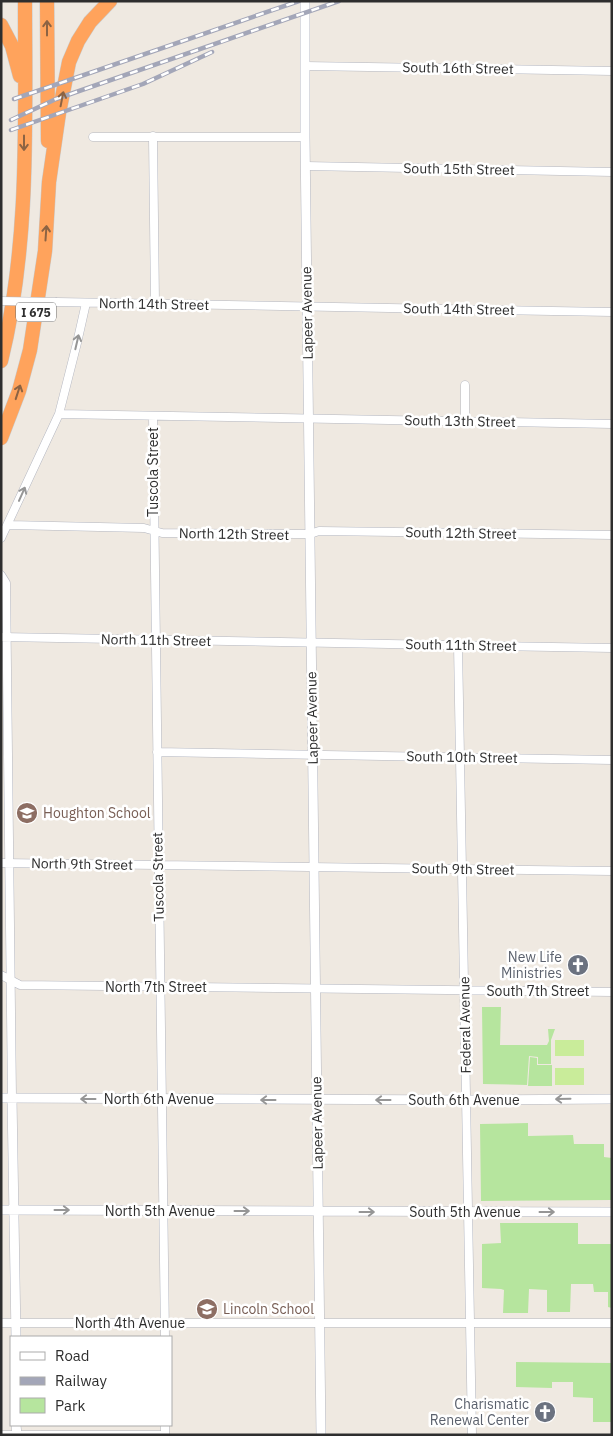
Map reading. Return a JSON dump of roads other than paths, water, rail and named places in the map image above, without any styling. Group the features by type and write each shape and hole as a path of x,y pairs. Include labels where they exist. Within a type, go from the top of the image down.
{"highway":[{"name":"I 675","path":"1,361 8,336 20,240 24,165 25,1"},
{"name":"I 675","path":"1,438 19,391 30,350 44,251 49,182 47,1"},
{"path":"49,182 69,62 90,22 110,1"},
{"path":"1,25 12,46 25,94"}],"street":[{"name":"Lapeer Avenue","path":"305,1 320,1435"},
{"name":"South 16th Street","path":"305,66 612,71"},
{"path":"153,136 155,304"},
{"path":"93,137 305,137"},
{"name":"South 15th Street","path":"306,166 612,172"},
{"name":"North 14th Street","path":"1,301 307,307"},
{"path":"1,538 9,525 59,414 86,303"},
{"name":"South 14th Street","path":"307,307 612,312"},
{"path":"464,421 465,385"},
{"name":"South 13th Street","path":"59,414 612,424"},
{"name":"Tuscola Street","path":"153,416 165,1336"},
{"name":"North 12th Street","path":"9,525 144,528 162,533 310,534"},
{"name":"South 12th Street","path":"310,534 319,531 612,535"},
{"path":"1,575 6,583 4,637 5,863 11,980 16,1336"},
{"name":"North 11th Street","path":"4,637 311,642"},
{"name":"South 11th Street","path":"311,642 612,648"},
{"name":"Federal Avenue","path":"458,645 472,1435"},
{"name":"South 10th Street","path":"157,752 612,760"},
{"name":"North 9th Street","path":"5,863 314,866"},
{"name":"South 9th Street","path":"314,866 612,871"},
{"name":"North 7th Street","path":"1,975 20,985 314,988"},
{"name":"South 7th Street","path":"314,988 612,992"},
{"name":"North 6th Avenue","path":"1,1098 316,1100"},
{"name":"South 6th Avenue","path":"316,1100 612,1099"},
{"name":"North 5th Avenue","path":"1,1210 318,1212"},
{"name":"South 5th Avenue","path":"318,1212 612,1212"},
{"name":"North 4th Avenue","path":"1,1322 612,1323"},
{"path":"1,1435 165,1435"}],"railway":[{"path":"14,99 299,1"},
{"path":"11,120 56,99 339,1"},
{"path":"11,130 143,84 212,52"}],"place":[{"name":"Houghton School","path":"27,813"},
{"name":"New Life Ministries","path":"578,965"},
{"name":"Lincoln School","path":"207,1309"},
{"name":"Charismatic Renewal Center","path":"545,1412"}]}
